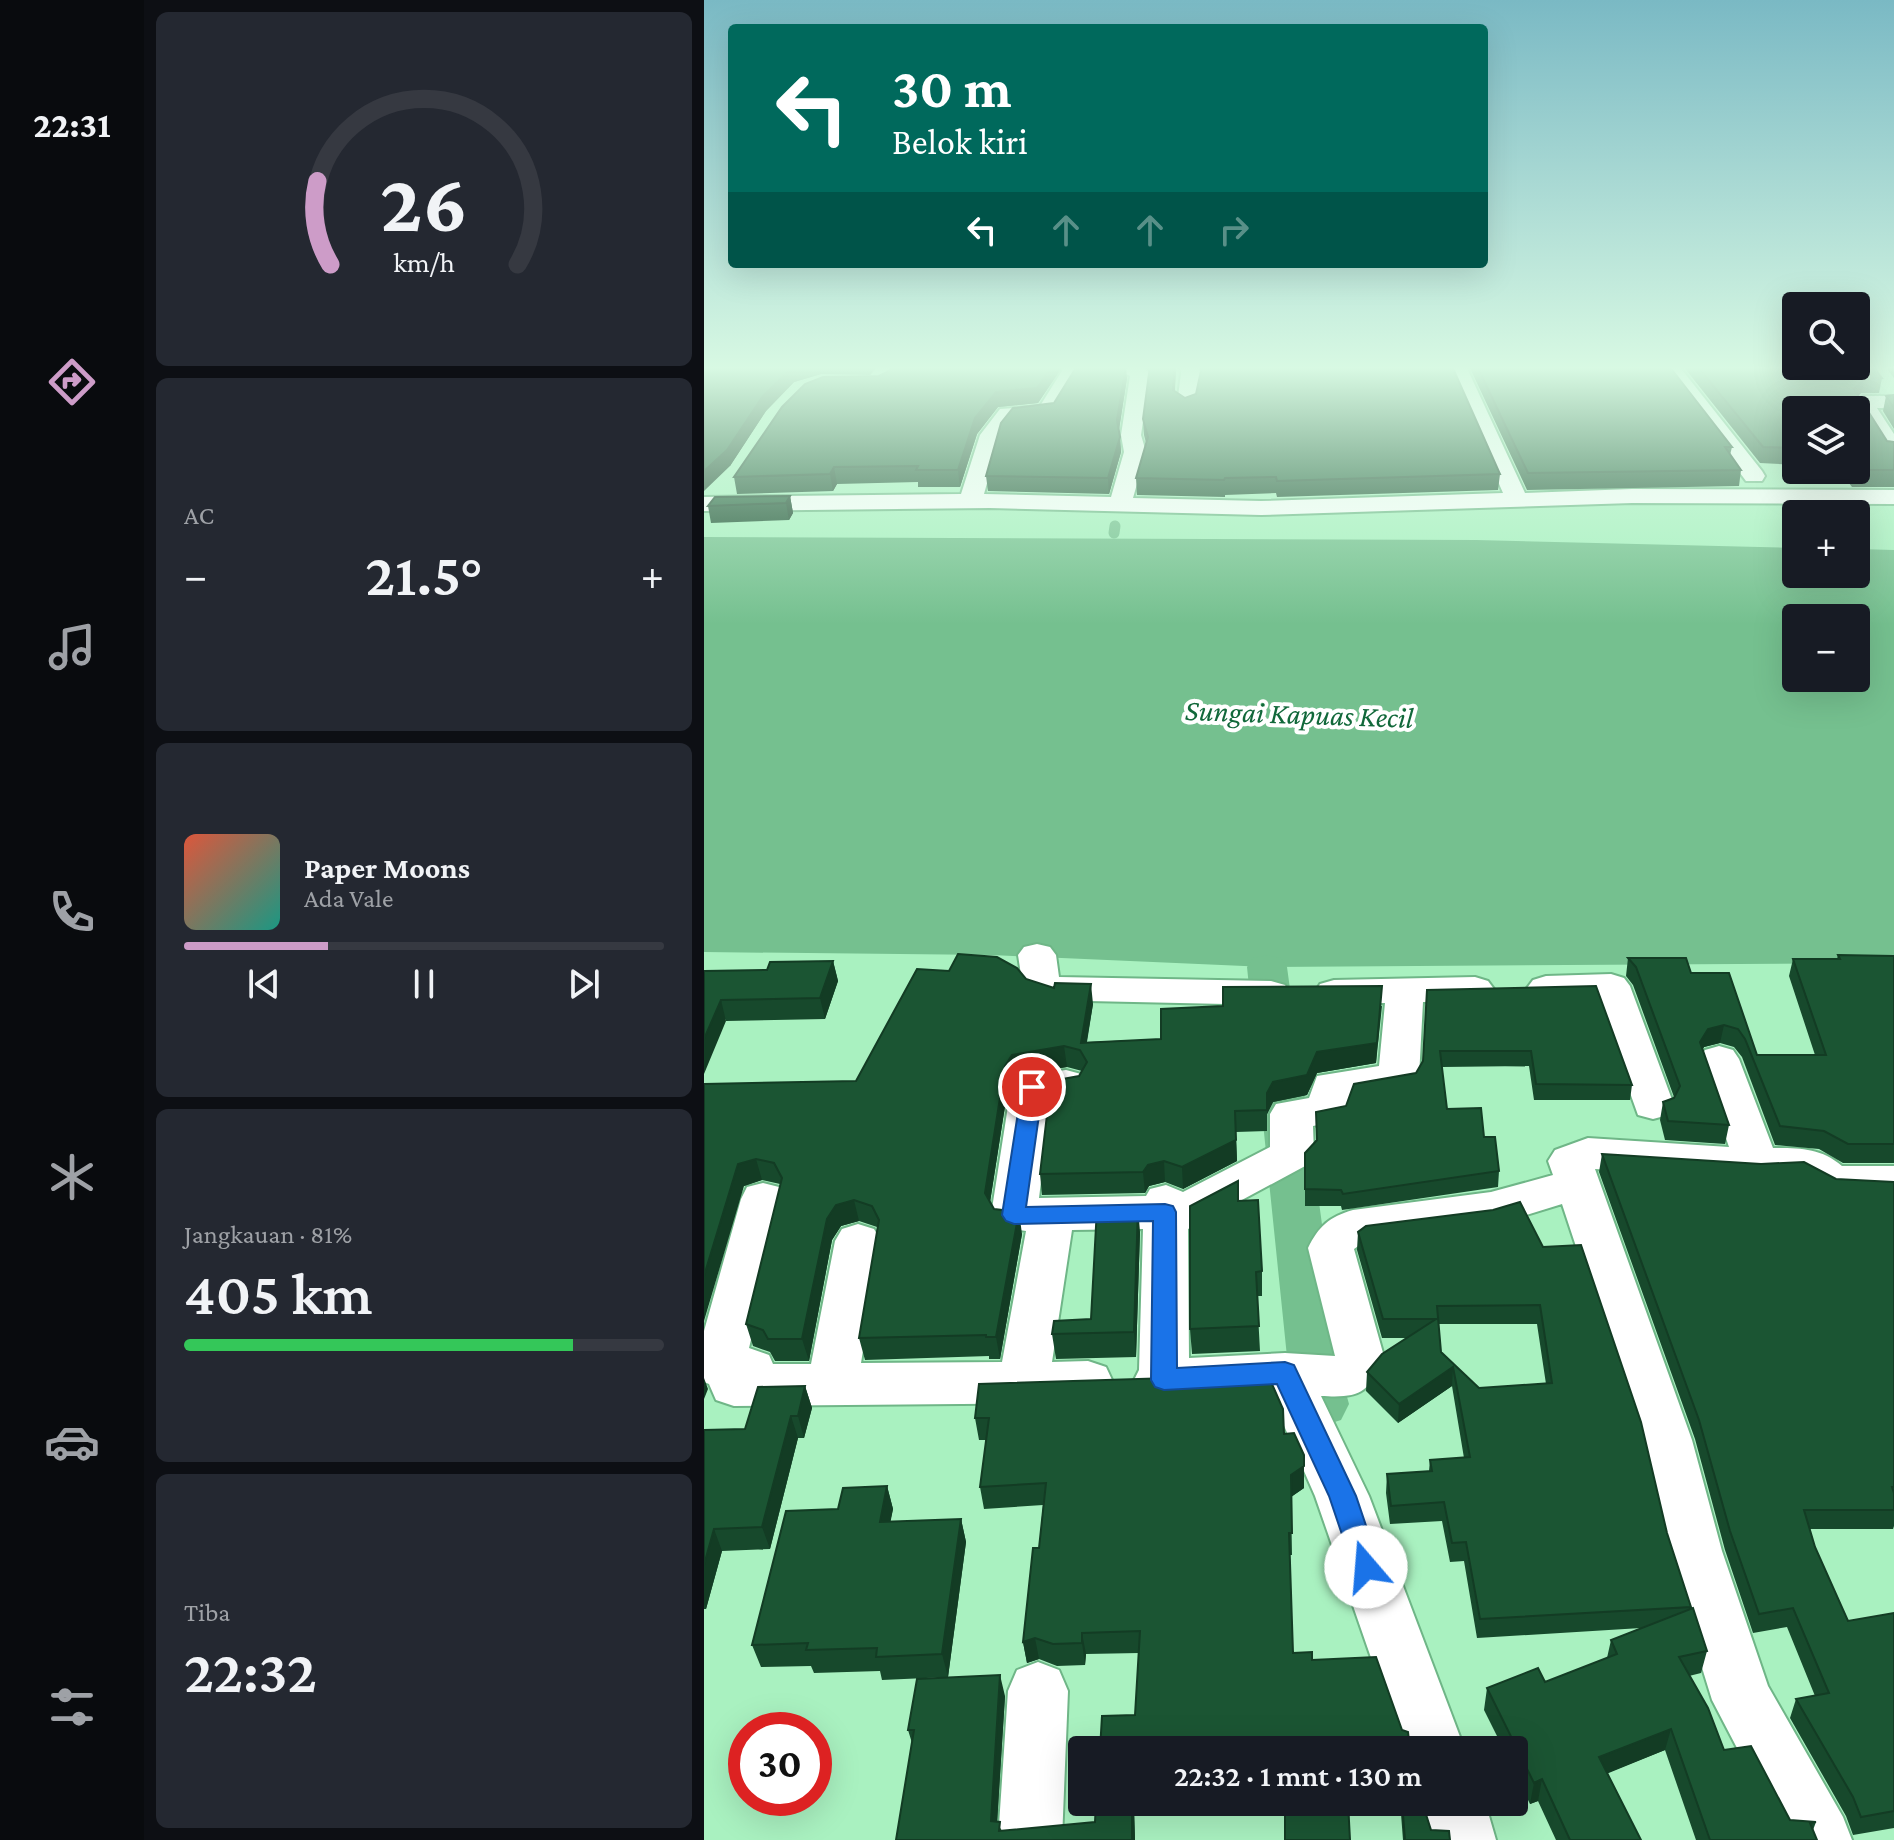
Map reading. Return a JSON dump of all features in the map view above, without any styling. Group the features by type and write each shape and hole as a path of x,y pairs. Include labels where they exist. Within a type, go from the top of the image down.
{"street":[{"path":"970,502 985,452"},
{"path":"1121,501 1135,452"},
{"path":"1496,452 1517,499"},
{"path":"1735,452 1754,476"},
{"path":"704,504 713,501 729,483"},
{"path":"704,504 970,502 1261,508 1517,499 1757,495 1894,497"},
{"path":"1037,955 1042,988 1147,992 1611,986 1653,1105"},
{"path":"1066,1084 1032,1087 1014,1215 1165,1211 1292,1154 1291,1114 1328,1110 1332,1086 1399,1077 1405,990"},
{"path":"1719,1059 1757,1164"},
{"path":"1820,1840 1742,1700 1694,1551 1666,1440 1570,1161 1588,1153 1757,1164 1800,1163 1814,1166 1826,1177 1839,1182 1894,1182"},
{"path":"763,1199 719,1367 751,1369 740,1385 1023,1383 1287,1373 1347,1377 1360,1360 1331,1248 1336,1238 1353,1227 1491,1209 1576,1184"},
{"path":"1164,1380 1165,1211"},
{"path":"1023,1383 1052,1215"},
{"path":"832,1384 858,1241"},
{"path":"1287,1373 1342,1496 1429,1736"},
{"path":"1030,1840 1038,1691"},
{"path":"1457,1816 1464,1840"}],"water":[{"name":"Sungai Kapuas Kecil","path":"704,537 1476,540 1782,548 1782,588 1870,588 1870,549 1894,550 1894,963 1267,967 992,955 704,952"}],"building":[{"path":"704,452 725,452 704,471"},
{"path":"751,452 964,452 958,470 916,470 918,466 834,467 830,474 734,477"},
{"path":"993,452 1116,452 1108,478 986,476"},
{"path":"1144,452 1490,452 1500,474 1277,481 1276,477 1224,480 1136,478"},
{"path":"1518,452 1728,452 1741,470 1528,473"},
{"path":"1870,452 1894,452 1894,470 1870,470"},
{"path":"790,496 786,503 708,506 715,497"},
{"path":"958,954 997,957 1017,968 1026,979 1054,988 1055,983 1091,984 1081,1043 1161,1039 1161,1009 1223,1006 1223,987 1382,986 1377,1043 1317,1052 1307,1075 1273,1082 1267,1093 1267,1110 1235,1111 1236,1140 1182,1167 1164,1161 1148,1165 1143,1172 1040,1174 1051,1081 1079,1076 1087,1062 1080,1050 1064,1046 1012,1055 1005,1066 985,1193 994,1209 1019,1212 996,1337 859,1338 879,1220 872,1206 854,1200 836,1205 827,1219 802,1339 768,1339 763,1330 746,1324 782,1178 774,1163 756,1159 738,1164 704,1276 704,1084 856,1081 917,969 949,971"},
{"path":"1838,955 1894,956 1894,1144 1848,1144 1824,1131 1780,1126 1745,1039 1738,1029 1724,1025 1708,1029 1700,1042 1729,1125 1668,1121 1663,1102 1674,1098 1680,1086 1636,967 1628,958 1686,958 1691,973 1729,973 1757,1055 1826,1055 1793,959 1840,959"},
{"path":"833,961 820,998 721,1000 704,1039 704,971 767,970 770,962"},
{"path":"1596,986 1632,1085 1536,1084 1531,1051 1440,1051 1447,1109 1481,1108 1484,1137 1495,1137 1499,1171 1343,1194 1341,1190 1305,1189 1305,1153 1317,1140 1316,1112 1346,1106 1354,1084 1416,1073 1423,1061 1427,990"},
{"path":"1602,1154 1761,1164 1804,1162 1836,1179 1894,1182 1894,1510 1804,1510 1815,1547 1848,1621 1894,1613 1894,1811 1861,1817 1853,1797 1796,1699 1829,1693 1793,1608 1759,1614 1730,1531 1699,1420"},
{"path":"1238,1181 1238,1201 1258,1200 1262,1271 1256,1272 1259,1326 1190,1329 1190,1206"},
{"path":"1520,1202 1543,1247 1581,1245 1641,1422 1667,1533 1691,1607 1480,1619 1466,1542 1452,1543 1444,1502 1391,1506 1387,1474 1432,1471 1430,1460 1470,1457 1453,1367 1399,1404 1367,1372 1382,1354 1436,1319 1383,1319 1358,1232 1366,1226 1493,1210","holes":["1540,1305 1552,1383 1479,1388 1441,1352 1437,1306"]},
{"path":"1097,1208 1138,1208 1134,1332 1052,1334 1054,1321 1091,1319"},
{"path":"1268,1375 1283,1409 1284,1434 1294,1433 1304,1455 1304,1466 1291,1475 1292,1533 1289,1533 1293,1653 1312,1652 1312,1660 1376,1657 1402,1730 1408,1732 1408,1736 1101,1736 1102,1716 1135,1715 1140,1631 1082,1633 1082,1643 1053,1644 1035,1638 1023,1642 1033,1548 1039,1548 1046,1483 980,1487 989,1418 975,1418 979,1384"},
{"path":"805,1386 798,1416 791,1416 762,1527 714,1529 704,1565 704,1430 745,1429 758,1387"},
{"path":"887,1486 880,1522 961,1519 942,1654 876,1657 877,1648 806,1650 808,1643 752,1645 786,1511 838,1509 843,1488"},
{"path":"1693,1608 1707,1651 1679,1657 1708,1708 1724,1750 1751,1746 1790,1820 1816,1822 1810,1823 1817,1840 1710,1840 1671,1729 1599,1757 1641,1840 1570,1840 1542,1779 1534,1783 1528,1771 1528,1736 1511,1736 1487,1688 1538,1668 1545,1682 1617,1654 1611,1640"},
{"path":"1000,1675 991,1821 1000,1822 999,1831 1095,1822 1095,1816 1132,1816 1132,1840 896,1840 914,1730 908,1730 917,1679"},
{"path":"1285,1816 1349,1816 1350,1840 1285,1840"},
{"path":"1403,1816 1426,1816 1431,1830 1449,1831 1450,1840 1405,1840"}],"waterway":[{"path":"1114,533 1115,526"},
{"path":"1267,967 1317,1386 1322,1404"}],"route":[{"path":"1032,1087 1014,1215 1165,1212 1164,1380 1285,1373 1342,1496 1366,1567"}]}
